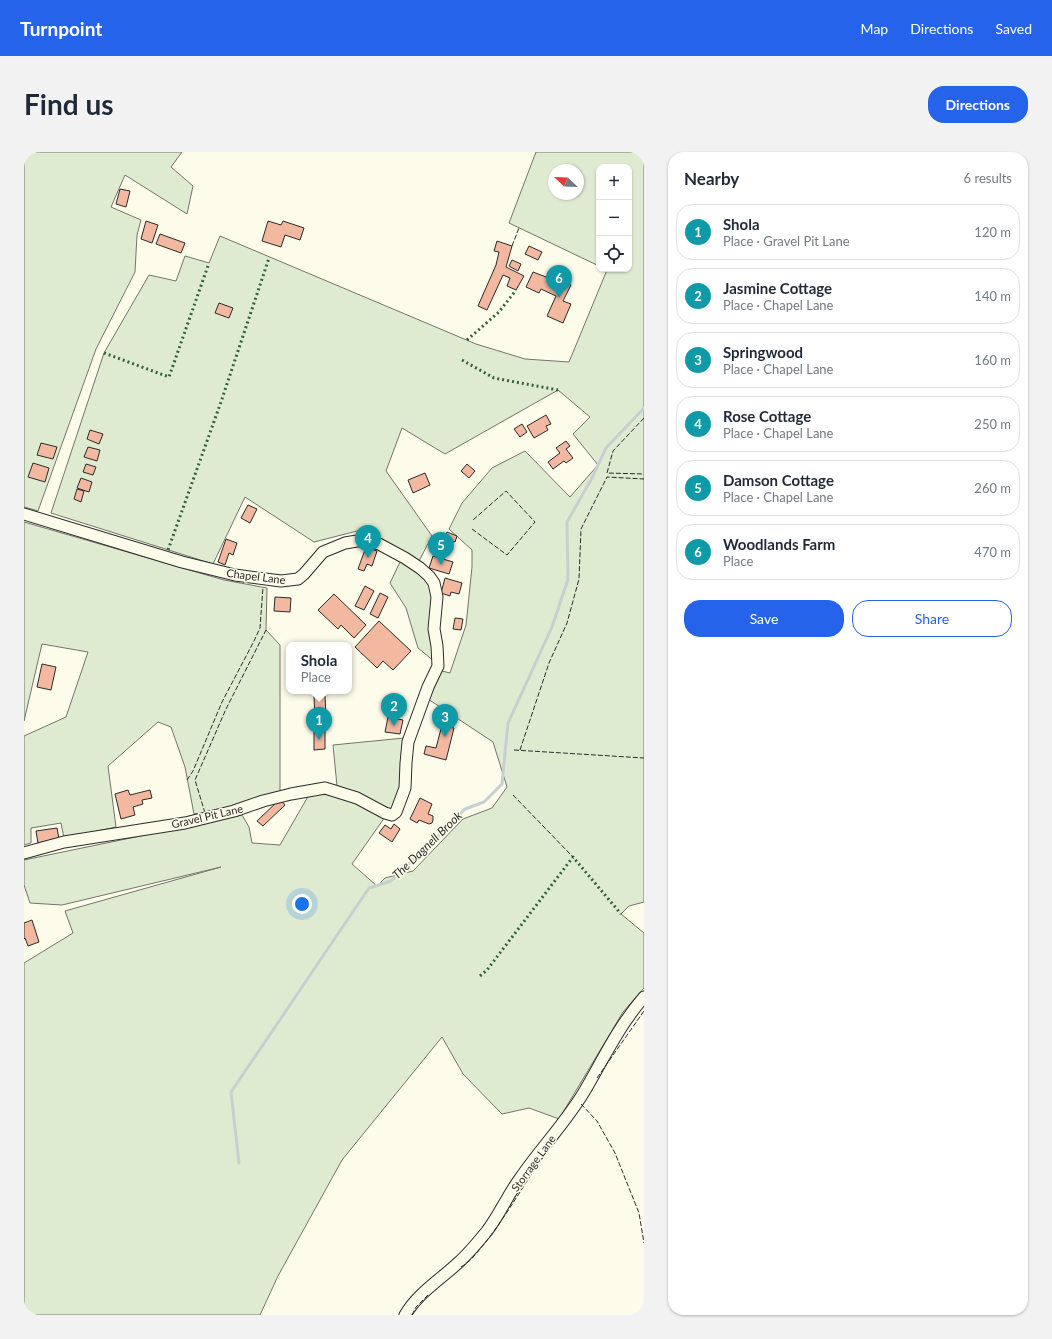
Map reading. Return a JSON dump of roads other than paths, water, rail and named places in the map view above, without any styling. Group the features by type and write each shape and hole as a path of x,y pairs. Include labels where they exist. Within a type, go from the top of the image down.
{"street":[{"name":"Chapel Lane","path":"24,514 182,562 235,575 281,581 298,579 323,552 345,543 357,541 366,541 379,544 420,568 434,583 437,597 434,629 438,666 428,687 408,742 406,788 396,812 392,815 385,813"},
{"name":"Gravel Pit Lane","path":"24,853 64,842 185,823 234,811 263,801 291,794 325,788 356,798 385,813"},
{"name":"Storrage Lane","path":"405,1315 419,1296 459,1262 475,1246 487,1230 517,1181 563,1122 583,1092 615,1036 644,997"}],"waterway":[{"name":"The Dagnell Brook","path":"239,1163 231,1092 369,888 391,881 465,809 484,802 502,784 508,723 552,627 568,579 567,522 592,478 606,448 644,408"}],"place":[{"name":"Woodlands Farm","path":"559,298"},
{"name":"Rose Cottage","path":"368,558"},
{"name":"Damson Cottage","path":"441,565"},
{"name":"Jasmine Cottage","path":"394,726"},
{"name":"Springwood","path":"445,737"},
{"name":"Shola","path":"319,740"}]}
